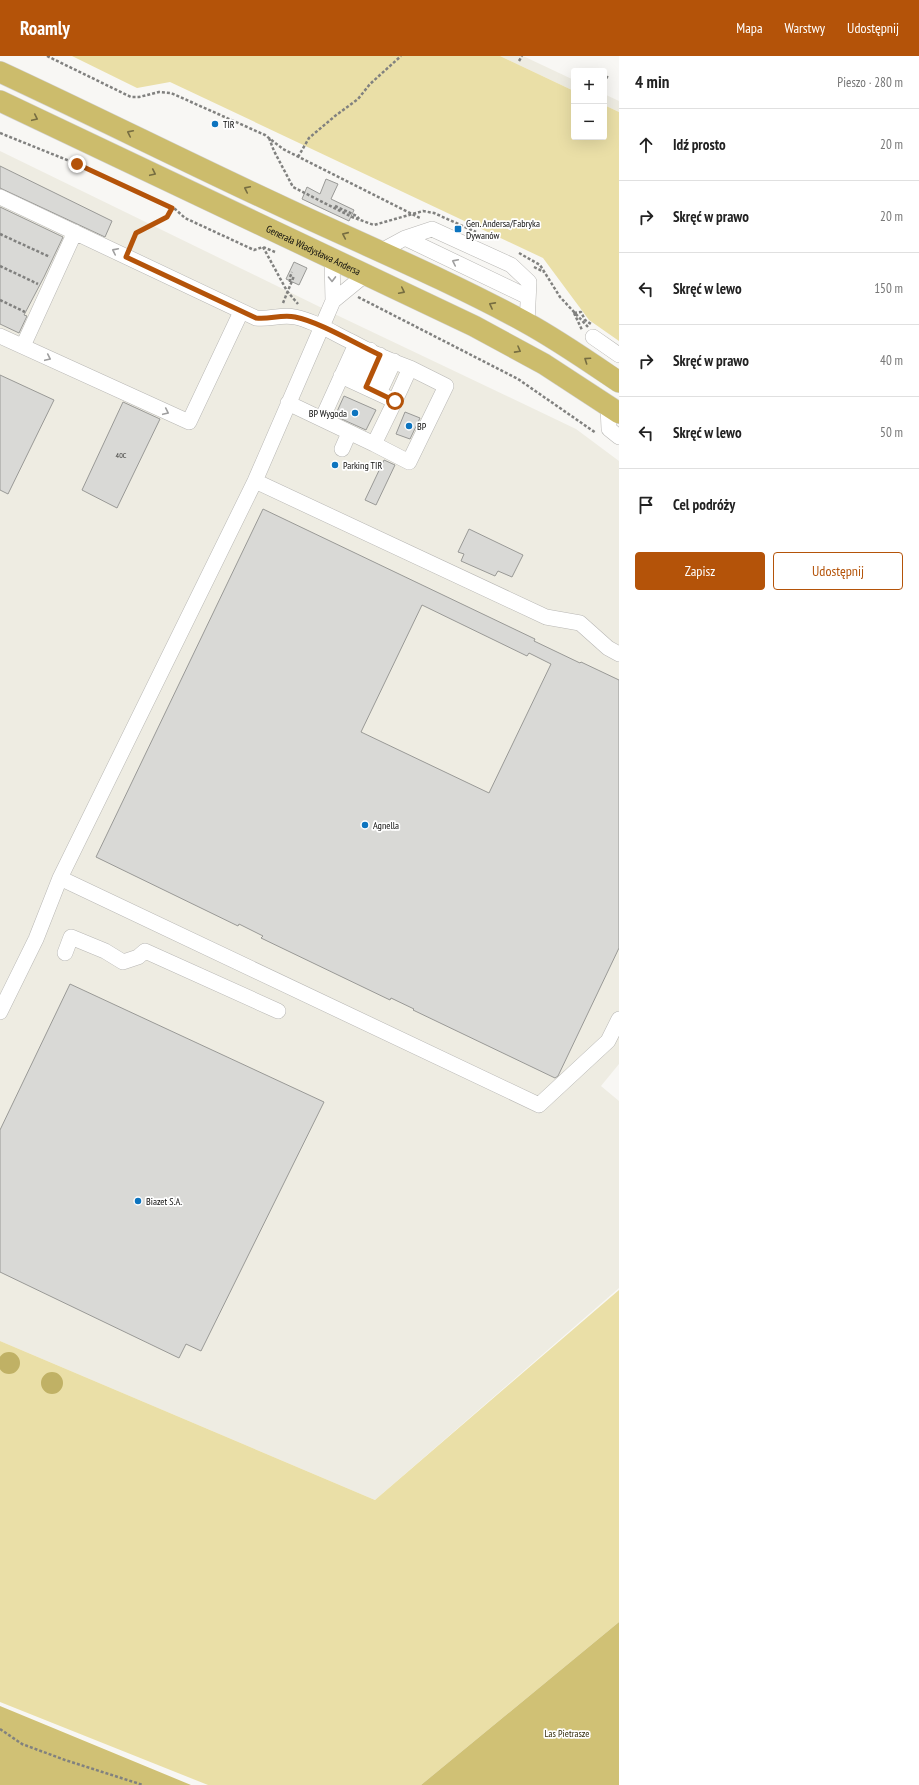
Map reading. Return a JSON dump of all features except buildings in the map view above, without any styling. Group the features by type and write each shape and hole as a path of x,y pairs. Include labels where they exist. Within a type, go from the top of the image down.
{"highway":[{"path":"0,72 127,131 282,206 447,282 526,323 579,355 619,382"},
{"name":"Generała Władysława Andersa","path":"0,101 474,326 544,364 614,410"}],"lane":[{"path":"0,197 241,312 266,320 279,316 296,317 321,327 446,386 409,462 288,403"},
{"path":"380,251 405,238 432,229 511,265 529,282 526,323"},
{"path":"23,346 75,232"},
{"path":"405,238 528,297"},
{"path":"332,258 333,301"},
{"path":"0,1012 36,939 60,878 255,481 333,301 366,274"},
{"path":"0,336 188,422 241,312"},
{"path":"593,338 619,355"},
{"path":"322,419 360,384 375,353"},
{"path":"360,384 375,353"},
{"path":"374,444 410,368"},
{"path":"360,384 395,401"},
{"path":"614,410 609,429 619,436"},
{"path":"342,449 349,433"},
{"path":"255,481 546,617 580,623 608,648 619,654"},
{"path":"60,878 539,1105 608,1041 619,1019"},
{"path":"65,953 71,937 105,951 123,962 138,957 145,952 278,1011"}],"path":[{"path":"47,56 123,95 139,98 159,92 171,93 204,107 269,138 283,149 298,157 412,214 374,225 293,187 274,151 269,138"},
{"path":"298,157 309,138 358,99 370,84 401,56"},
{"path":"520,61 522,56"},
{"path":"0,134 77,164 174,208 185,218 254,250 263,247 287,291 293,274"},
{"path":"336,206 357,216 359,219"},
{"path":"126,257 136,233 167,217 174,208"},
{"path":"0,234 61,262"},
{"path":"0,266 49,289"},
{"path":"544,272 560,297 574,312 578,324 585,334 593,338"},
{"path":"353,294 518,379 600,437"},
{"path":"0,300 36,318"},
{"path":"0,1730 22,1744 72,1763 143,1785"}],"shaded area":[{"path":"72,56 500,56 571,90 571,140 607,140 607,106 619,112 619,341 589,320 543,258 170,82 137,88"},
{"path":"500,56 523,56 571,79 571,90"},
{"path":"607,95 619,101 619,112 607,106"},
{"path":"0,151 324,309 576,429 619,461 619,1064 601,1086 619,1101 619,1288 375,1500 0,1341"},
{"path":"619,1290 619,1622 421,1785 208,1785 0,1702 0,1341 375,1500"},
{"path":"9,1352 17,1355 20,1363 17,1371 9,1374 1,1371 -2,1363 1,1355"},
{"path":"52,1372 60,1375 63,1383 60,1391 52,1394 44,1391 41,1383 44,1375"}],"green space":[{"name":"Las Pietrasze","path":"619,1622 619,1785 421,1785"},
{"path":"0,1706 191,1785 0,1785"}],"place":[{"name":"TIR","path":"215,124"},
{"name":"Gen. Andersa/Fabryka Dywanów","path":"458,229"},
{"name":"BP Wygoda","path":"355,413"},
{"name":"BP","path":"409,426"},
{"name":"Parking TIR","path":"335,465"},
{"name":"Agnella","path":"365,825"},
{"name":"Biazet S.A.","path":"138,1201"}],"route":[{"path":"77,164 172,208 167,217 136,233 126,257 256,318 266,320 279,316 296,317 380,355 366,387 395,401"}]}
